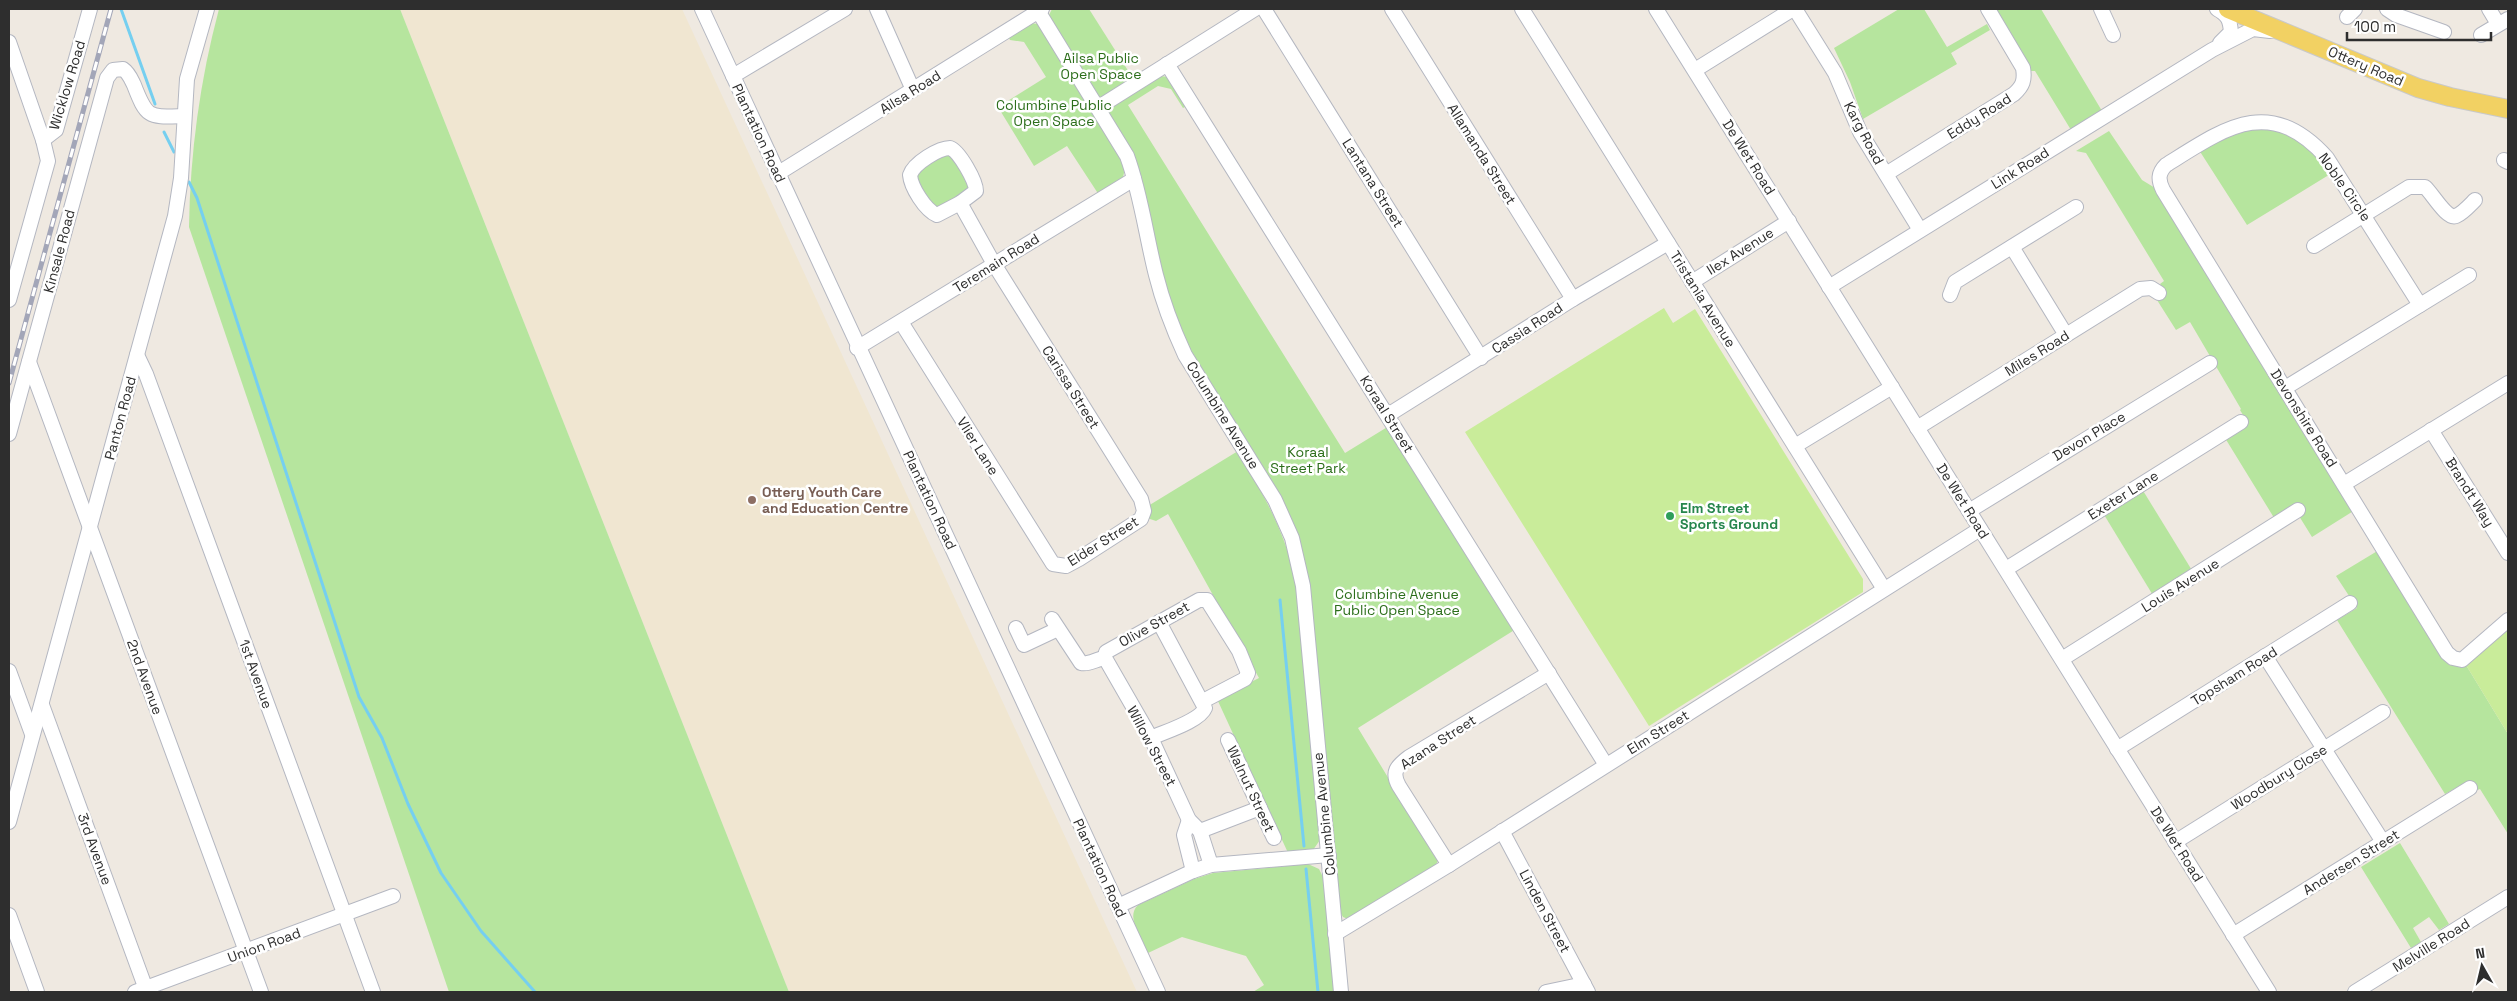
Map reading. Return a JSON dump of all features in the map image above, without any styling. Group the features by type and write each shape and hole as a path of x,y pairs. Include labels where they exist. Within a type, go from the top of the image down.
{"main road":[{"name":"Ottery Road","path":"2228,9 2418,88 2504,110"}],"street":[{"name":"Wicklow Road","path":"9,300 47,166 43,140 56,130 90,9"},
{"name":"Panton Road","path":"9,822 179,196 188,80 207,9"},
{"name":"Plantation Road","path":"702,9 857,348 1158,992"},
{"path":"733,76 845,9"},
{"path":"877,9 913,90"},
{"path":"1016,9 1022,22"},
{"path":"1099,107 1255,9"},
{"name":"Lantana Street","path":"1264,9 1481,358"},
{"name":"Allamanda Street","path":"1392,9 1573,299"},
{"name":"Tristania Avenue","path":"1522,9 1884,589"},
{"name":"De Wet Road","path":"1656,9 2269,992"},
{"path":"1695,70 1794,9"},
{"name":"Karg Road","path":"1794,9 1835,73 1853,119 1920,230"},
{"name":"Eddy Road","path":"1886,174 2014,94 2021,86 2024,79 2023,68 1988,9"},
{"path":"2101,9 2113,35"},
{"path":"2217,9 2227,16 2230,21 2231,32"},
{"path":"2387,9 2396,15 2444,32"},
{"path":"2481,35 2503,22 2489,9"},
{"name":"Ailsa Road","path":"778,174 1040,10"},
{"name":"Columbine Avenue","path":"1040,10 1127,156 1156,275 1174,331 1185,355 1275,500 1294,545 1302,586 1341,992"},
{"name":"Link Road","path":"2212,50 2246,16"},
{"name":"Link Road","path":"1829,287 2212,50 2247,31 2259,28 2326,56 2341,56"},
{"path":"9,42 43,140"},
{"name":"Koraal Street","path":"1168,64 1606,765"},
{"name":"Kinsale Road","path":"9,434 106,82 113,70 124,69 128,73 143,107 148,113 158,117 184,116"},
{"name":"Noble Circle","path":"2160,175 2166,165 2227,128 2247,123 2277,124 2294,130 2316,146 2327,158 2365,214 2420,304"},
{"path":"943,149 954,149 976,187 974,194 960,204 942,214 933,214 927,208 912,182 910,174 913,168 943,149"},
{"name":"Devonshire Road","path":"2160,175 2163,190 2447,653 2453,658 2462,660 2466,658 2508,620"},
{"name":"Teremain Road","path":"857,348 1134,179"},
{"path":"2314,246 2409,188 2425,187 2446,214 2452,216 2456,216 2476,200"},
{"name":"Carissa Street","path":"960,204 994,264 1135,488 1141,499 1144,512"},
{"path":"1950,295 1955,282 2076,208"},
{"name":"Ilex Avenue","path":"1692,282 1789,221"},
{"name":"Cassia Road","path":"1388,415 1668,242"},
{"path":"2012,247 2066,335"},
{"path":"2285,388 2468,275"},
{"name":"Miles Road","path":"1917,428 2140,289 2151,288 2160,293"},
{"name":"Vlier Lane","path":"901,322 1042,550 1048,559 1058,566"},
{"name":"1st Avenue","path":"137,355 153,392 373,992"},
{"name":"2nd Avenue","path":"29,362 261,992"},
{"name":"Devon Place","path":"1969,511 2210,363"},
{"path":"2344,484 2508,383"},
{"path":"1795,446 1892,387"},
{"name":"Exeter Lane","path":"2006,569 2241,422"},
{"name":"Brandt Way","path":"2431,430 2508,554"},
{"path":"77,495 88,500 98,497"},
{"name":"Louis Avenue","path":"2062,659 2298,510"},
{"name":"Elder Street","path":"1058,566 1066,566 1138,523 1144,512"},
{"name":"Elm Street","path":"1335,934 1449,865 1980,529"},
{"name":"Olive Street","path":"1104,658 1108,650 1199,600 1205,599 1211,603 1239,651 1247,667 1247,677 1203,701"},
{"name":"Topsham Road","path":"2117,749 2350,603"},
{"path":"1150,738 1201,714 1205,708 1203,701 1159,622"},
{"path":"1016,628 1024,645 1055,624 1081,664 1104,658"},
{"path":"2265,656 2383,842"},
{"name":"Willow Street","path":"1104,658 1150,738 1189,820 1200,831 1211,865"},
{"path":"9,671 32,734"},
{"name":"Azana Street","path":"1449,865 1399,786 1395,776 1397,767 1409,757 1549,673"},
{"name":"3rd Avenue","path":"42,705 143,991"},
{"name":"Woodbury Close","path":"2175,842 2383,712"},
{"name":"Walnut Street","path":"1228,740 1274,838"},
{"name":"Andersen Street","path":"2234,935 2470,788"},
{"path":"1200,831 1260,808"},
{"path":"1189,820 1184,835 1193,871"},
{"name":"Linden Street","path":"1502,831 1586,988"},
{"path":"1118,906 1193,871 1211,865 1329,855"},
{"name":"Union Road","path":"143,991 392,896"},
{"name":"Melville Road","path":"2355,992 2508,897"},
{"path":"9,915 37,992"},
{"path":"1546,992 1586,988"}],"shaded area":[{"name":"Ottery Youth Care and Education Centre","path":"400,9 682,9 1137,992 789,992"}],"green space":[{"path":"219,9 400,9 789,992 449,992 189,227 191,172 197,117 206,63"},
{"name":"Ailsa Public Open Space","path":"1052,9 1089,9 1134,80 1103,98 1097,96 1048,17"},
{"path":"1899,9 1924,9 1947,47 1987,24 1990,30 1951,53 1957,64 1863,119 1850,82 1834,48"},
{"path":"1993,9 2041,9 2102,111 2071,130 2035,71 2030,71"},
{"name":"Columbine Public Open Space","path":"1030,23 1038,24 1118,150 1125,169 1123,177 1099,195 1067,146 1034,166 998,107 1046,77 1024,42 1010,40 1008,36"},
{"name":"Columbine Avenue Public Open Space","path":"1160,76 1169,77 1189,105 1183,108 1171,89 1158,86 1128,105 1345,453 1389,426 1516,629 1358,728 1438,860 1436,865 1348,919 1343,917 1340,912 1307,576 1178,329 1108,113 1110,106"},
{"path":"2261,128 2284,134 2301,143 2316,155 2332,173 2247,225 2199,150 2231,133"},
{"path":"2109,131 2142,180 2160,191 2355,510 2312,537 2299,516 2304,513 2298,502 2286,510 2276,521 2225,438 2248,423 2241,409 2190,322 2176,330 2157,300 2165,292 2160,284 2164,281 2086,153 2076,151"},
{"path":"944,153 955,157 971,191 934,209 914,176"},
{"name":"Elm Street Sports Ground","path":"1664,308 1673,323 1695,309 1863,579 1863,592 1649,726 1465,432"},
{"name":"Columbine Avenue Public Open Space","path":"1238,451 1257,483 1279,528 1296,580 1320,840 1313,850 1289,855 1217,699 1259,678 1168,514 1156,521 1147,518 1148,506"},
{"path":"2142,489 2193,572 2154,597 2103,513"},
{"path":"2379,550 2450,664 2459,667 2466,665 2508,734 2508,834 2480,789 2475,791 2469,781 2445,794 2337,620 2357,608 2336,576"},
{"path":"2508,618 2508,734 2466,665"},
{"path":"2400,843 2449,924 2439,930 2429,917 2413,928 2421,942 2411,948 2361,867"},
{"path":"1308,864 1319,869 1325,881 1336,992 1253,992 1264,985 1246,956 1182,937 1148,953 1136,928 1133,916 1134,910 1138,905 1194,879 1213,873"}],"waterway":[{"path":"121,9 155,104"},
{"path":"164,132 174,152"},
{"path":"189,182 197,198 359,697 382,738 408,804 441,873 481,931 535,992"},
{"path":"1280,600 1304,846"},
{"path":"1306,869 1318,992"}],"railway":[{"path":"9,383 111,9"}],"place":[{"name":"Ottery Youth Care and Education Centre","path":"752,500"},
{"name":"Elm Street Sports Ground","path":"1670,516"}],"park label":[{"name":"Koraal Street Park","path":"1308,460"}]}
